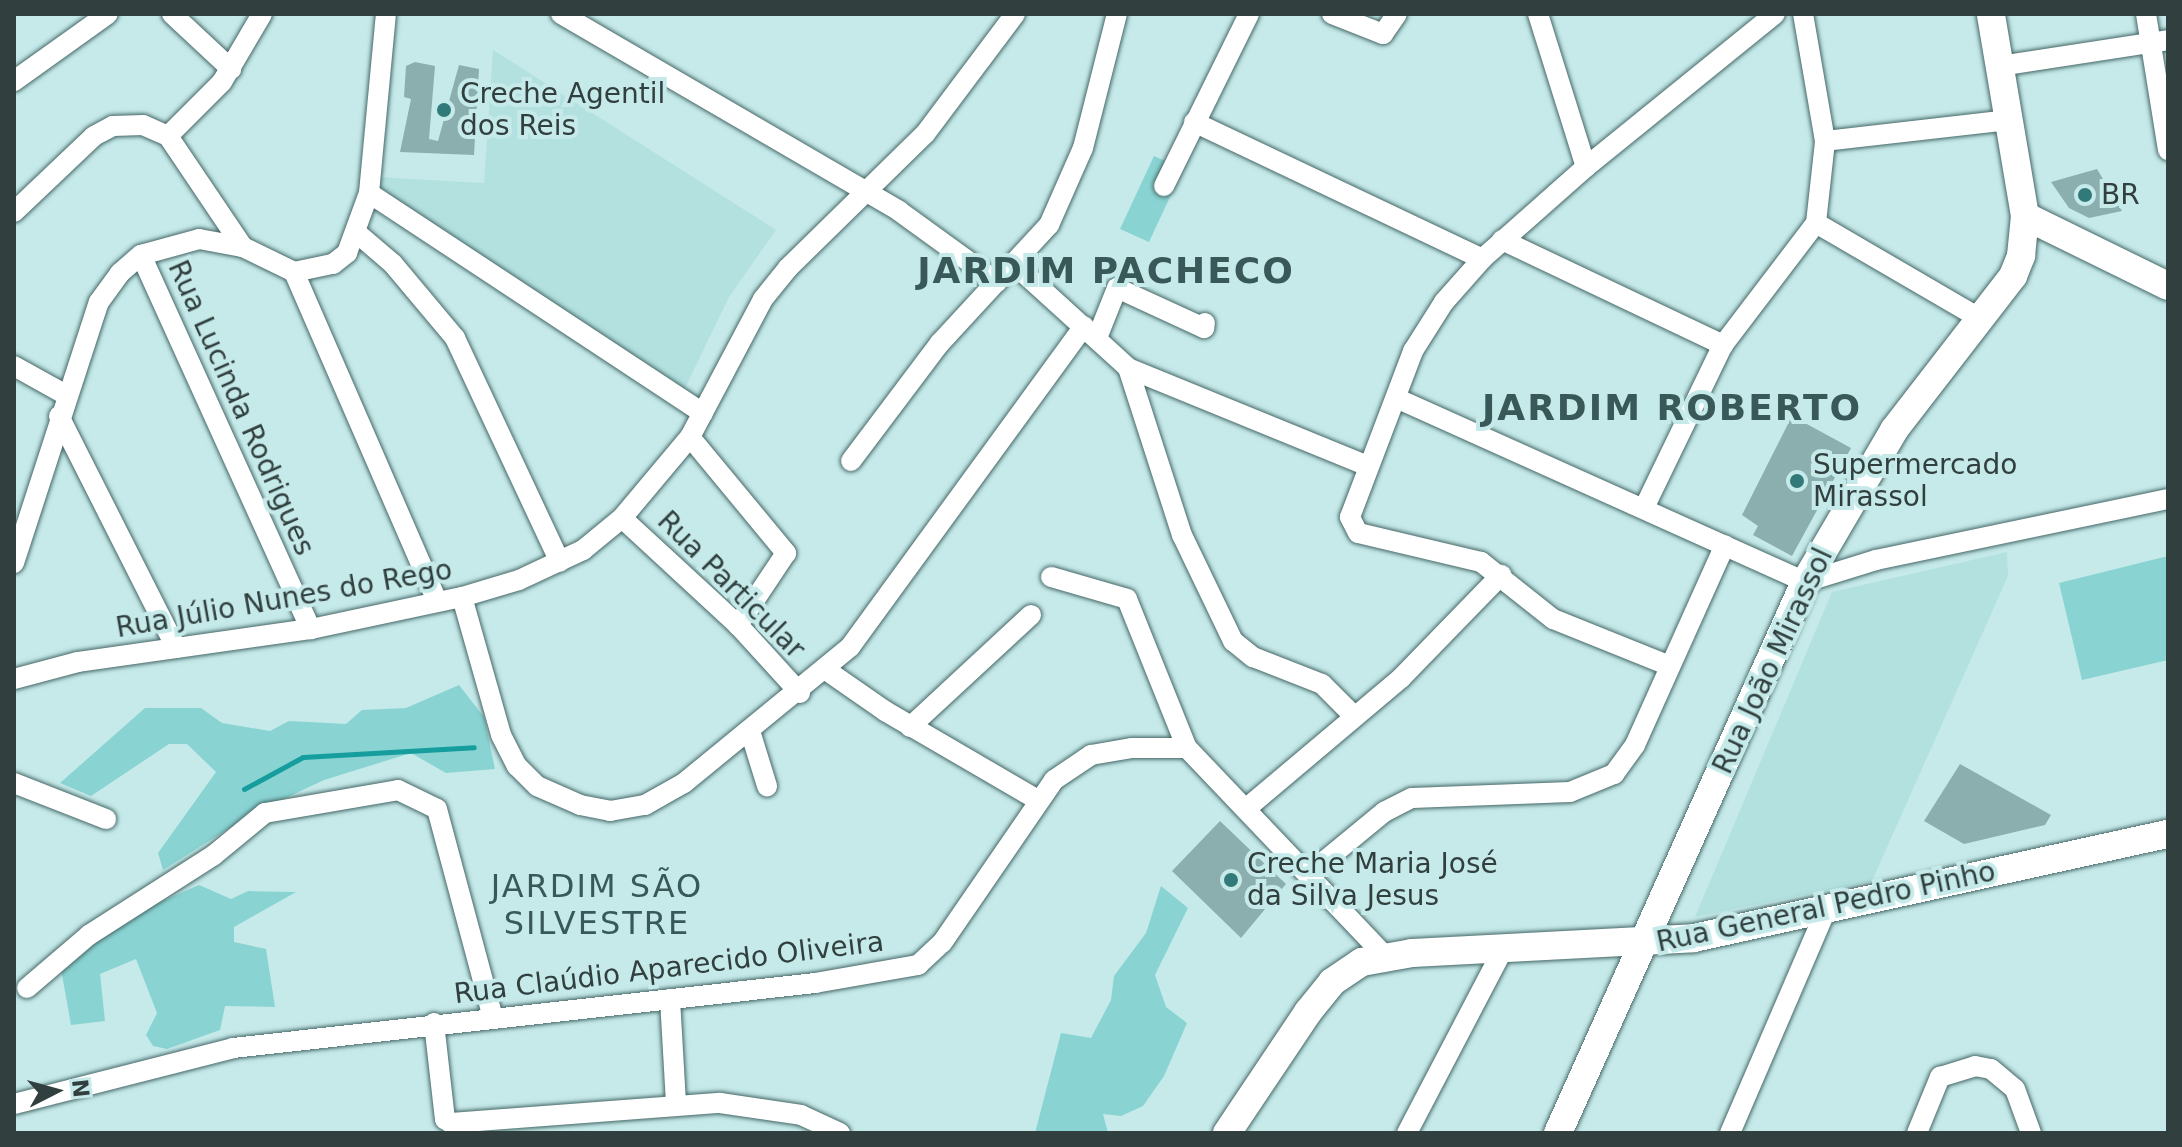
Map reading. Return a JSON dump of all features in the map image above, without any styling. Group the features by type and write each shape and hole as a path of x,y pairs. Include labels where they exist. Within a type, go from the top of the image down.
{"street":[{"path":"14,81 108,14"},
{"path":"172,14 231,69"},
{"path":"168,136 231,69 262,14"},
{"path":"14,563 22,503 59,416 99,302 141,255 199,239 243,247 294,272 333,264 358,234 369,193 374,90 386,14"},
{"path":"561,14 866,192 997,282"},
{"name":"Rua Júlio Nunes do Rego","path":"14,679 176,648 311,629 462,597 560,562 622,518 690,437 763,299 949,105 1015,14"},
{"path":"851,461 884,412 1049,225 1069,185 1117,14"},
{"path":"1164,186 1249,14"},
{"path":"1332,14 1383,34 1397,14"},
{"path":"1538,14 1586,167"},
{"path":"1670,666 1553,619 1481,562 1354,531 1350,517 1422,334 1482,259 1586,167 1775,14"},
{"path":"1645,506 1723,345 1816,223 1825,141 1803,14"},
{"path":"1991,14 2025,216 2168,286"},
{"path":"2146,14 2160,42 2168,150"},
{"path":"1999,66 2160,42"},
{"path":"1825,141 2008,120"},
{"path":"1194,122 1482,259"},
{"path":"14,212 78,147 103,131 129,124 168,136 243,247"},
{"path":"369,193 703,413"},
{"name":"Rua João Mirassol","path":"1558,1133 1647,944 1805,582 1894,430 2013,276 2025,216"},
{"path":"1816,223 1979,318"},
{"path":"358,234 393,264 455,338 560,562"},
{"path":"1502,240 1723,345"},
{"name":"Rua Lucinda Rodrigues","path":"141,255 311,629"},
{"path":"1015,265 1128,368 1368,466"},
{"path":"294,272 437,601"},
{"path":"462,597 501,735 517,766 537,786 580,805 610,811 645,805 684,783 800,693 873,622 1090,332 1117,288 1204,328 1205,323"},
{"path":"14,366 66,395"},
{"path":"1128,368 1182,535 1233,641 1253,657 1322,684 1354,716"},
{"path":"1394,404 1645,506 1805,582 1876,560 2168,499"},
{"path":"59,416 176,648"},
{"path":"690,437 786,553 738,625"},
{"name":"Rua Particular","path":"622,518 738,625 800,693"},
{"path":"1310,873 1384,812 1412,798 1570,792 1604,781 1635,745 1725,545"},
{"path":"1248,807 1417,663 1501,575"},
{"path":"1051,577 1127,599 1187,748 1248,807 1385,956 1332,982 1227,1133"},
{"path":"910,727 1031,615"},
{"path":"826,670 910,727 1036,799"},
{"path":"750,731 767,786"},
{"name":"Rua Claúdio Aparecido Oliveira","path":"14,1104 233,1048 434,1023 815,983 924,962 1036,799 1091,755 1163,744 1187,748"},
{"path":"14,783 106,819"},
{"path":"27,988 89,935 279,807 398,790 437,809 493,1018"},
{"name":"Rua General Pedro Pinho","path":"1385,956 1647,944 1826,910 2168,834"},
{"path":"1730,1133 1826,910"},
{"path":"1407,1133 1503,949"},
{"path":"670,999 676,1104"},
{"path":"434,1023 445,1119 451,1123 676,1104 774,1109 840,1133"},
{"path":"1917,1133 1940,1077 1975,1066 1991,1069 2015,1089 2031,1133"}],"shaded area":[{"path":"493,50 776,230 729,297 684,390 375,190 378,177 484,183"},
{"path":"1154,156 1183,169 1149,242 1120,229"},
{"path":"2007,552 2008,576 1872,881 1695,917 1832,592"},
{"path":"2168,556 2168,660 2082,680 2059,583"},
{"path":"459,685 484,717 495,769 446,773 411,753 324,780 250,815 163,870 158,853 216,772 187,744 169,744 91,796 60,783 145,708 201,708 222,723 270,731 289,721 346,724 362,710 406,708"},
{"path":"199,885 231,899 248,891 296,892 234,927 234,942 266,949 275,1007 225,1006 220,1030 167,1049 153,1046 146,1035 157,1013 136,959 100,974 105,1021 71,1025 61,969 77,949 135,913"},
{"path":"1161,886 1188,908 1155,975 1166,1007 1187,1023 1164,1076 1143,1106 1121,1116 1103,1114 1108,1133 1035,1133 1061,1033 1091,1038 1111,1000 1114,976 1146,933"}],"building":[{"name":"Creche Agentil dos Reis","path":"415,62 435,66 429,139 438,141 459,65 479,69 474,155 400,152 411,99 404,97 406,66"},
{"name":"BR","path":"2097,169 2122,211 2089,218 2069,208 2051,182"},
{"name":"Supermercado Mirassol","path":"1792,416 1851,448 1792,556 1753,535 1758,526 1742,515"},
{"path":"1960,764 2051,815 2045,825 1964,844 1924,821"},
{"name":"Creche Maria José da Silva Jesus","path":"1220,821 1286,884 1241,938 1172,871"}],"waterway":[{"path":"244,789 303,757 474,747"}],"place":[{"name":"Creche Agentil dos Reis","path":"444,110"},
{"name":"BR","path":"2085,195"},
{"name":"Supermercado Mirassol","path":"1797,481"},
{"name":"Creche Maria José da Silva Jesus","path":"1231,880"}],"district":[{"name":"JARDIM PACHECO","path":"1106,271"},
{"name":"JARDIM ROBERTO","path":"1672,408"},
{"name":"JARDIM SÃO SILVESTRE","path":"597,906"}]}
